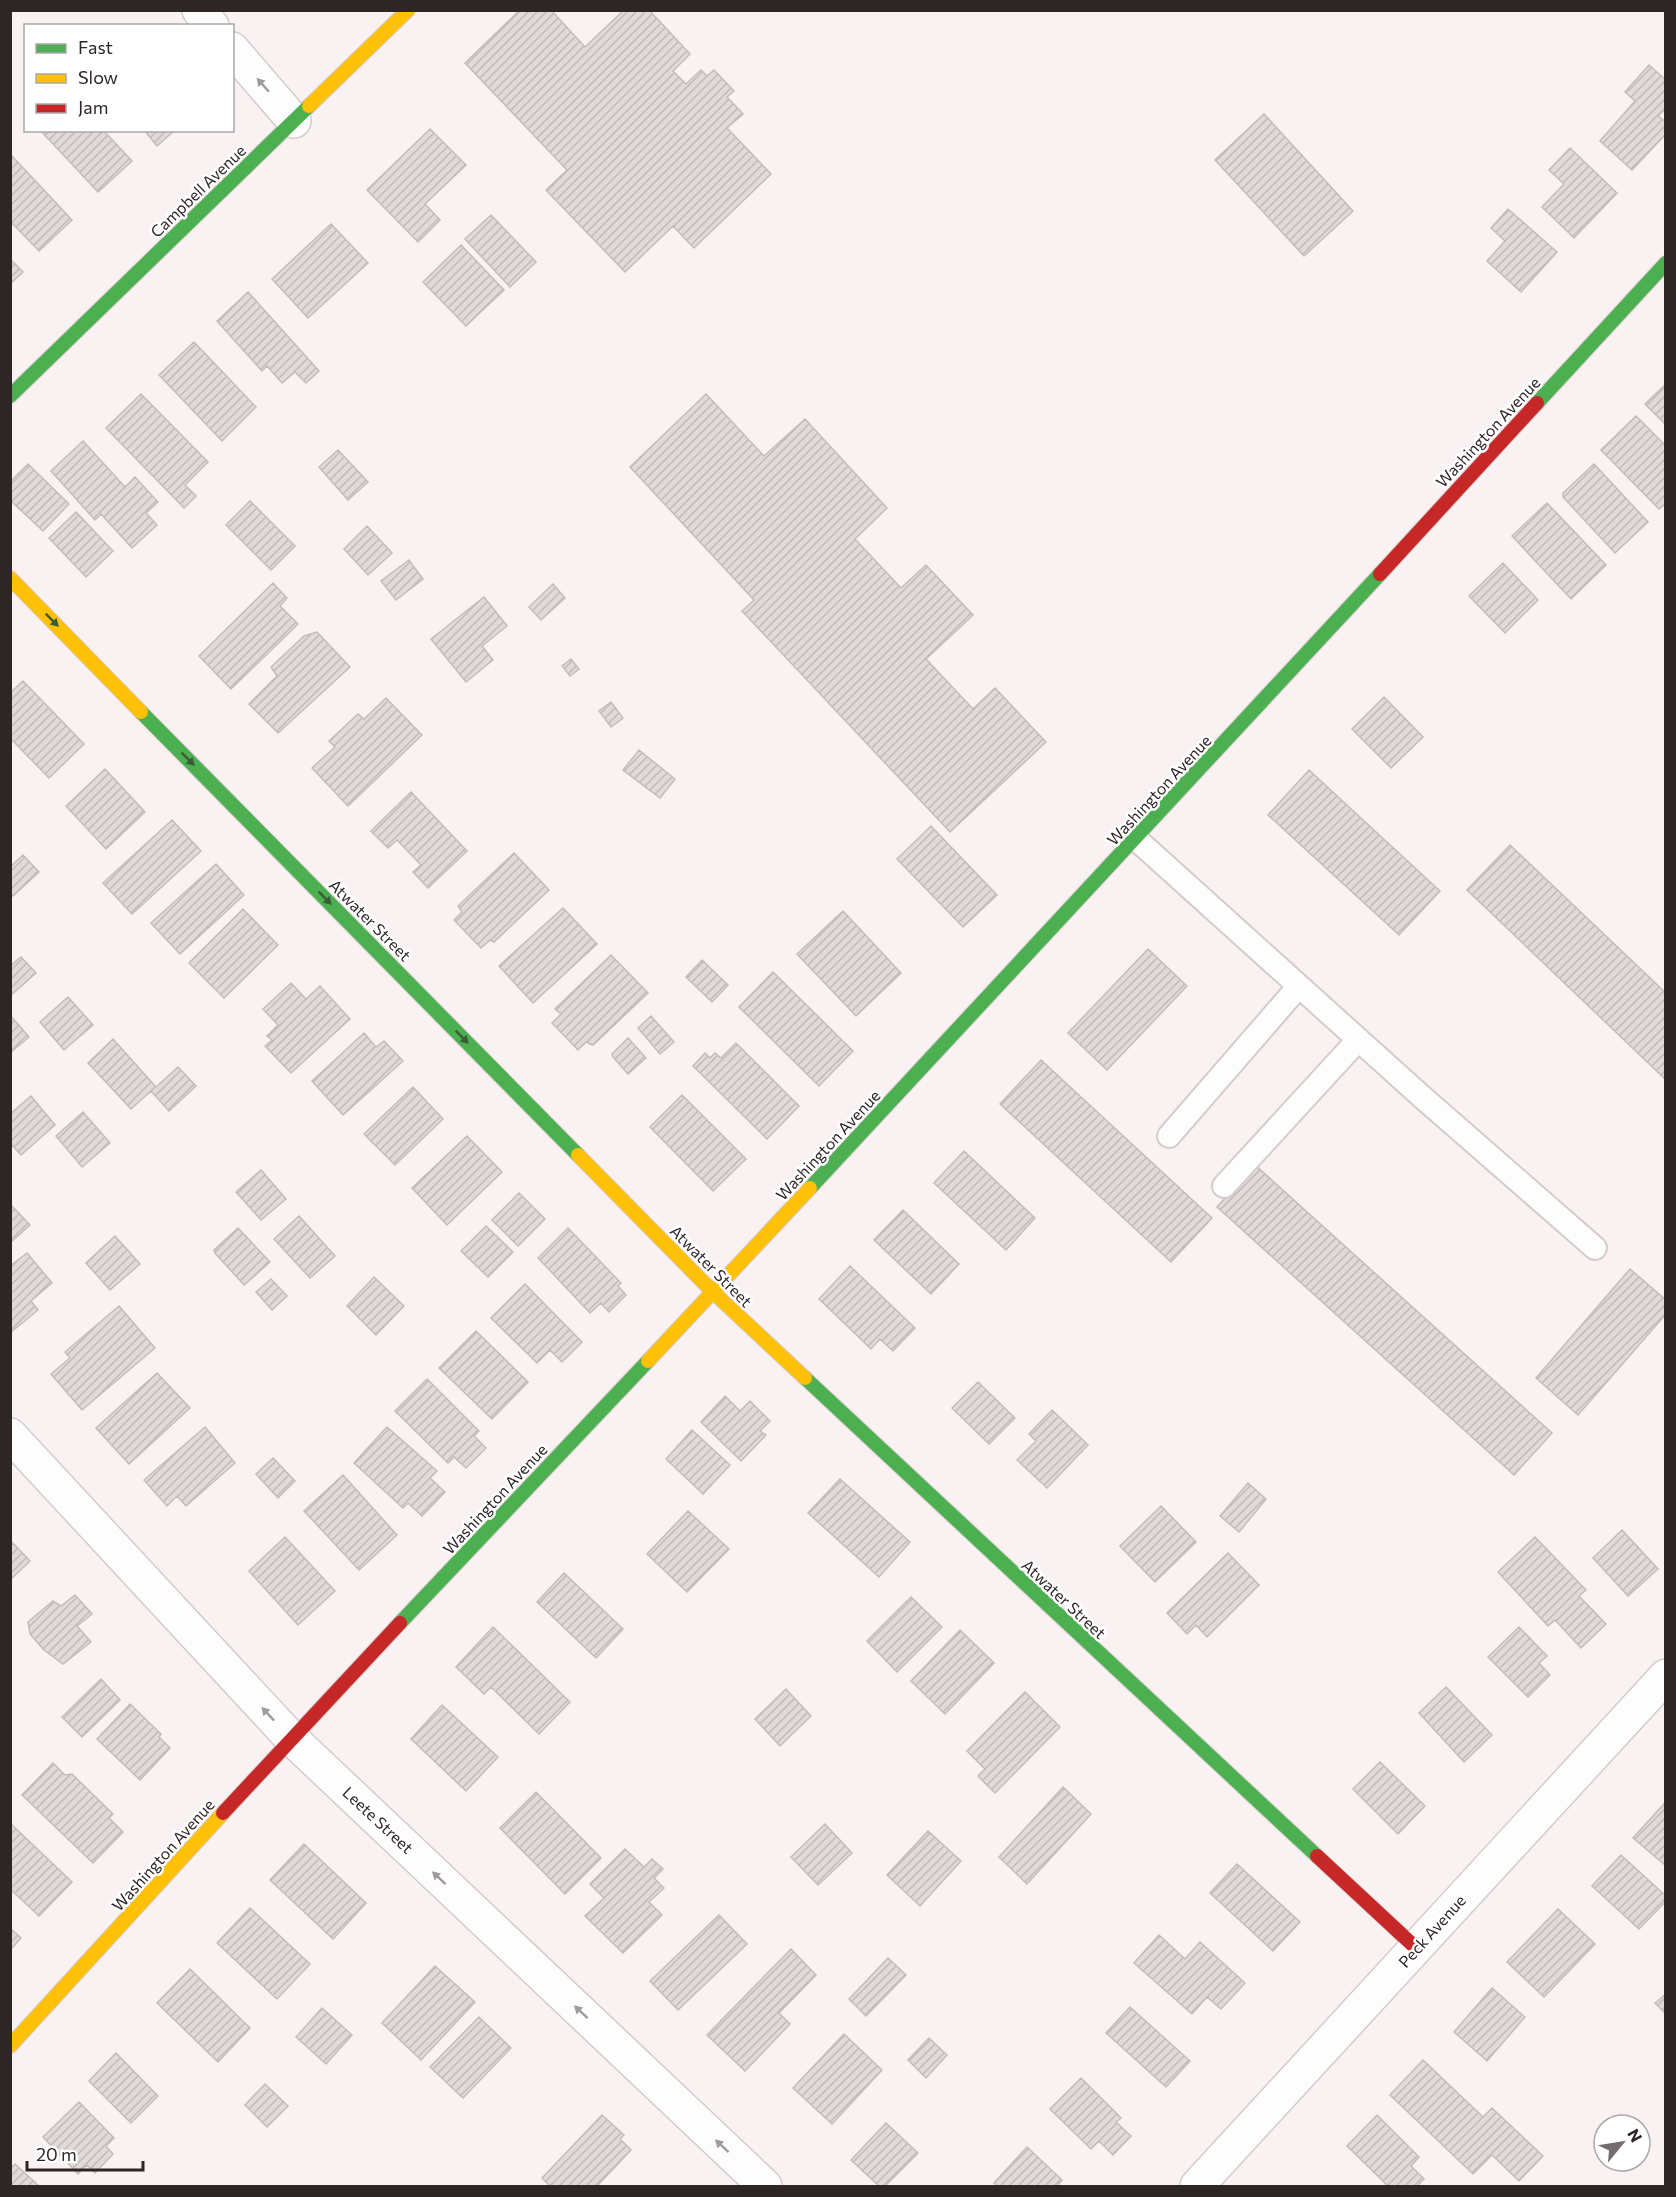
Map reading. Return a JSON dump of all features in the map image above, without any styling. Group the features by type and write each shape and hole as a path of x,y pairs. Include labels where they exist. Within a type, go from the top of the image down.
{"street":[{"path":"199,10 210,24"},
{"name":"Campbell Avenue","path":"10,396 408,10"},
{"path":"234,51 294,121"},
{"name":"Washington Avenue","path":"10,2046 291,1738 713,1292 1136,839 1665,263"},
{"name":"Atwater Street","path":"10,578 713,1292 1416,1948"},
{"name":"Leete Street","path":"10,1435 291,1738 765,2187"},
{"name":"Peck Avenue","path":"1197,2187 1665,1676"}],"lane":[{"path":"1136,839 1299,987 1595,1248"},
{"path":"1169,1136 1299,987"},
{"path":"1224,1186 1359,1040"}],"building":[{"path":"520,10 551,10 585,47 624,10 649,10 690,54 673,71 686,84 701,70 707,76 714,70 734,91 727,97 743,114 727,128 771,174 694,248 673,226 625,272 546,190 567,170 465,63"},
{"path":"1649,65 1666,80 1666,108 1658,116 1666,122 1666,134 1632,170 1600,141 1635,101 1625,92"},
{"path":"1264,114 1353,211 1304,256 1215,160"},
{"path":"430,129 466,165 425,204 440,220 418,242 367,190"},
{"path":"42,132 105,132 132,161 98,192"},
{"path":"146,132 173,132 157,146"},
{"path":"1570,148 1617,193 1574,238 1542,207 1564,184 1549,170"},
{"path":"12,156 72,220 39,251 10,221 10,158"},
{"path":"1508,209 1557,252 1521,292 1487,261 1505,241 1491,228"},
{"path":"491,215 536,262 510,287 465,239"},
{"path":"331,224 368,263 308,318 272,279"},
{"path":"461,245 504,290 466,326 423,282"},
{"path":"10,259 23,272 10,284"},
{"path":"248,292 319,371 306,383 295,372 282,383 267,366 262,371 217,321"},
{"path":"194,342 256,407 222,441 159,375"},
{"path":"1666,384 1666,425 1645,404"},
{"path":"141,394 208,462 185,485 196,496 184,508 106,428"},
{"path":"706,394 764,456 805,419 887,508 855,539 901,588 926,565 973,615 926,659 973,709 995,688 1046,742 950,832 742,611 754,600 630,467"},
{"path":"1636,416 1666,446 1666,503 1659,509 1601,450"},
{"path":"83,441 125,487 135,477 158,502 146,513 157,525 132,548 101,514 95,520 51,471"},
{"path":"338,450 368,482 348,500 319,467"},
{"path":"28,464 69,504 43,531 10,500 10,482"},
{"path":"1594,464 1648,522 1615,553 1563,497 1563,493"},
{"path":"250,501 295,546 271,570 226,525"},
{"path":"1547,503 1606,565 1571,599 1512,536"},
{"path":"76,512 113,551 86,577 49,538"},
{"path":"367,526 392,553 368,575 344,549"},
{"path":"409,560 423,579 396,600 381,581"},
{"path":"1503,563 1538,600 1505,633 1469,596"},
{"path":"273,583 287,598 280,606 298,624 231,689 199,656"},
{"path":"553,584 565,598 541,620 529,607"},
{"path":"484,597 507,626 482,646 493,660 466,682 431,639"},
{"path":"317,632 350,667 278,733 249,704 277,676 271,667 304,636"},
{"path":"571,659 579,669 570,676 562,666"},
{"path":"23,681 84,744 49,778 10,738 10,693"},
{"path":"1384,697 1423,737 1391,768 1352,729"},
{"path":"386,698 422,735 348,806 312,768 335,747 329,741 358,714 364,719"},
{"path":"611,702 623,718 611,727 599,711"},
{"path":"639,750 675,779 660,798 623,770"},
{"path":"105,769 145,812 106,849 66,806"},
{"path":"1309,770 1440,891 1399,935 1268,815"},
{"path":"411,792 467,851 428,888 413,872 421,865 397,840 388,848 371,831"},
{"path":"172,820 201,851 132,914 103,883"},
{"path":"931,826 997,895 963,927 897,859"},
{"path":"1510,845 1666,993 1666,1080 1467,890"},
{"path":"514,853 549,890 494,942 490,940 481,948 454,920 462,912 458,906"},
{"path":"23,855 39,872 13,896 10,893 10,867"},
{"path":"216,864 244,895 180,954 151,923"},
{"path":"563,908 597,944 533,1003 499,966"},
{"path":"243,909 278,945 224,998 189,963"},
{"path":"843,911 901,973 856,1016 797,954"},
{"path":"1148,949 1187,986 1107,1070 1068,1033"},
{"path":"611,955 648,993 593,1045 586,1042 578,1050 552,1023 561,1014 555,1009"},
{"path":"21,957 36,973 10,996 10,966"},
{"path":"702,960 728,985 712,1002 686,977"},
{"path":"773,972 853,1051 819,1086 739,1007"},
{"path":"291,983 306,999 320,986 350,1019 291,1073 265,1046 272,1040 267,1036 278,1025 263,1009"},
{"path":"68,997 93,1025 64,1050 40,1022"},
{"path":"10,1015 29,1037 10,1053"},
{"path":"651,1016 674,1042 660,1054 638,1028"},
{"path":"364,1033 376,1047 384,1041 403,1061 343,1115 312,1081"},
{"path":"628,1038 646,1058 628,1074 612,1054"},
{"path":"113,1039 156,1087 178,1067 196,1086 169,1111 151,1091 131,1109 88,1063"},
{"path":"736,1043 799,1106 767,1139 693,1066 705,1053 710,1058 715,1053 721,1058"},
{"path":"1041,1060 1212,1218 1171,1262 1000,1104"},
{"path":"413,1087 443,1119 395,1165 364,1134"},
{"path":"682,1095 746,1159 713,1191 650,1127"},
{"path":"31,1096 55,1125 21,1155 10,1143 10,1114"},
{"path":"83,1112 110,1143 82,1167 56,1136"},
{"path":"467,1136 502,1172 447,1225 412,1188"},
{"path":"964,1151 1035,1218 1006,1250 934,1183"},
{"path":"1255,1165 1552,1433 1514,1475 1217,1207"},
{"path":"261,1170 286,1199 261,1220 236,1192"},
{"path":"519,1193 545,1219 518,1246 492,1220"},
{"path":"10,1204 30,1225 10,1243"},
{"path":"903,1210 959,1264 931,1294 874,1240"},
{"path":"299,1216 335,1256 310,1278 274,1239"},
{"path":"486,1226 513,1252 488,1277 461,1251"},
{"path":"238,1228 270,1262 244,1285 214,1250"},
{"path":"568,1228 621,1283 618,1286 626,1295 609,1312 601,1303 590,1313 538,1258"},
{"path":"115,1236 140,1264 110,1290 86,1263"},
{"path":"27,1253 52,1283 31,1301 38,1310 10,1333 10,1266"},
{"path":"850,1266 915,1328 893,1351 880,1339 871,1349 819,1299"},
{"path":"1630,1269 1666,1300 1666,1314 1578,1415 1536,1378"},
{"path":"374,1277 404,1306 376,1335 347,1306"},
{"path":"271,1279 287,1296 272,1310 256,1292"},
{"path":"525,1284 582,1342 562,1362 550,1350 537,1363 491,1318"},
{"path":"119,1306 155,1348 82,1410 51,1374 70,1358 65,1352"},
{"path":"476,1331 528,1382 492,1419 439,1368"},
{"path":"157,1373 190,1408 129,1464 96,1428"},
{"path":"427,1379 479,1431 474,1436 486,1448 466,1468 454,1457 448,1463 395,1411"},
{"path":"978,1382 1015,1418 989,1444 952,1408"},
{"path":"725,1396 740,1411 750,1401 770,1421 760,1431 766,1435 741,1461 701,1422"},
{"path":"1052,1410 1088,1445 1047,1488 1017,1460 1036,1441 1029,1434"},
{"path":"205,1427 235,1463 186,1506 177,1496 167,1506 144,1480"},
{"path":"387,1427 437,1471 430,1478 445,1492 422,1516 408,1503 403,1508 354,1463"},
{"path":"692,1430 730,1465 703,1494 666,1459"},
{"path":"273,1458 295,1481 278,1498 256,1474"},
{"path":"343,1475 397,1535 359,1570 304,1511"},
{"path":"840,1479 910,1542 879,1577 808,1513"},
{"path":"1248,1483 1266,1499 1239,1532 1220,1516"},
{"path":"1161,1506 1196,1542 1155,1582 1120,1546"},
{"path":"688,1511 729,1549 687,1592 647,1554"},
{"path":"1622,1530 1658,1569 1628,1596 1593,1558"},
{"path":"285,1537 335,1591 298,1625 249,1571"},
{"path":"1535,1537 1586,1590 1579,1596 1606,1624 1581,1648 1555,1620 1548,1626 1498,1572"},
{"path":"10,1540 30,1561 10,1580"},
{"path":"1228,1553 1259,1585 1207,1637 1196,1625 1187,1634 1167,1613"},
{"path":"564,1573 623,1629 596,1658 537,1602"},
{"path":"75,1595 92,1614 77,1626 91,1642 63,1664 44,1650 30,1634 28,1622 53,1601 61,1606"},
{"path":"911,1597 942,1627 897,1672 867,1641"},
{"path":"493,1627 570,1702 539,1734 491,1687 484,1694 456,1667"},
{"path":"1519,1627 1547,1656 1539,1663 1550,1675 1528,1697 1488,1657"},
{"path":"960,1630 994,1663 945,1714 911,1681"},
{"path":"101,1679 120,1700 82,1737 62,1717"},
{"path":"1446,1687 1492,1735 1464,1762 1419,1713"},
{"path":"786,1689 811,1716 780,1746 755,1719"},
{"path":"1025,1692 1060,1727 995,1793 978,1776 985,1769 967,1751"},
{"path":"130,1704 161,1734 159,1737 170,1748 140,1780 97,1739"},
{"path":"442,1705 498,1757 466,1791 411,1739"},
{"path":"1380,1762 1425,1806 1398,1834 1353,1789"},
{"path":"53,1763 65,1775 72,1774 113,1814 109,1818 123,1832 93,1863 22,1795"},
{"path":"1063,1787 1091,1814 1027,1884 999,1857"},
{"path":"536,1792 601,1858 565,1894 500,1828"},
{"path":"1664,1804 1666,1805 1666,1866 1633,1838"},
{"path":"10,1823 72,1882 39,1916 10,1889"},
{"path":"825,1824 852,1853 818,1885 791,1857"},
{"path":"928,1831 961,1861 920,1906 887,1875"},
{"path":"304,1844 366,1903 333,1939 270,1880"},
{"path":"625,1849 644,1867 652,1859 663,1869 654,1878 664,1888 649,1902 662,1915 623,1953 585,1916 604,1898 590,1884"},
{"path":"1621,1855 1666,1896 1666,1901 1639,1929 1592,1886"},
{"path":"1237,1864 1300,1922 1273,1951 1210,1893"},
{"path":"250,1908 310,1964 277,1999 217,1943"},
{"path":"1558,1909 1595,1944 1544,1997 1507,1962"},
{"path":"719,1915 747,1944 678,2010 650,1981"},
{"path":"10,1928 21,1938 10,1950"},
{"path":"1159,1935 1185,1959 1200,1942 1245,1983 1221,2009 1207,1997 1192,2014 1134,1963"},
{"path":"791,1949 816,1975 779,2013 790,2024 745,2071 707,2035"},
{"path":"888,1958 906,1975 866,2016 849,1999"},
{"path":"435,1966 475,2002 421,2060 382,2023"},
{"path":"190,1969 250,2028 218,2062 157,2003"},
{"path":"1492,1988 1525,2017 1487,2061 1454,2032"},
{"path":"1666,1994 1666,2014 1655,2003"},
{"path":"1130,2007 1190,2061 1166,2087 1106,2033"},
{"path":"322,2008 352,2035 326,2064 296,2037"},
{"path":"479,2017 511,2048 463,2098 430,2067"},
{"path":"844,2034 882,2070 832,2124 793,2088"},
{"path":"929,2038 947,2055 926,2078 908,2060"},
{"path":"116,2053 158,2096 131,2123 89,2081"},
{"path":"1423,2060 1483,2117 1492,2108 1543,2156 1519,2181 1492,2155 1473,2174 1390,2095"},
{"path":"1081,2078 1121,2118 1116,2122 1131,2136 1113,2155 1099,2141 1091,2149 1050,2109"},
{"path":"265,2084 288,2106 267,2127 245,2105"},
{"path":"79,2102 114,2138 106,2146 113,2154 95,2173 87,2165 78,2174 43,2137"},
{"path":"602,2115 624,2135 620,2139 631,2150 597,2186 550,2186 542,2178"},
{"path":"1377,2115 1419,2157 1411,2166 1424,2179 1417,2186 1388,2186 1347,2146"},
{"path":"886,2123 918,2153 885,2186 879,2186 851,2160"},
{"path":"1027,2147 1062,2180 1057,2186 998,2186 994,2183"},
{"path":"15,2164 39,2186 10,2186 10,2169"}],"traffic: fast":[{"path":"10,396 309,106"},
{"path":"1537,403 1666,263"},
{"path":"810,1188 1380,574"},
{"path":"141,712 578,1155"},
{"path":"400,1623 648,1361"},
{"path":"805,1378 1317,1856"}],"traffic: slow":[{"path":"309,106 408,10"},
{"path":"10,578 141,712"},
{"path":"578,1155 713,1292 805,1378"},
{"path":"648,1361 810,1188"},
{"path":"10,2046 223,1813"}],"traffic: jam":[{"path":"1380,574 1537,403"},
{"path":"223,1813 400,1623"},
{"path":"1317,1856 1416,1948"}]}
